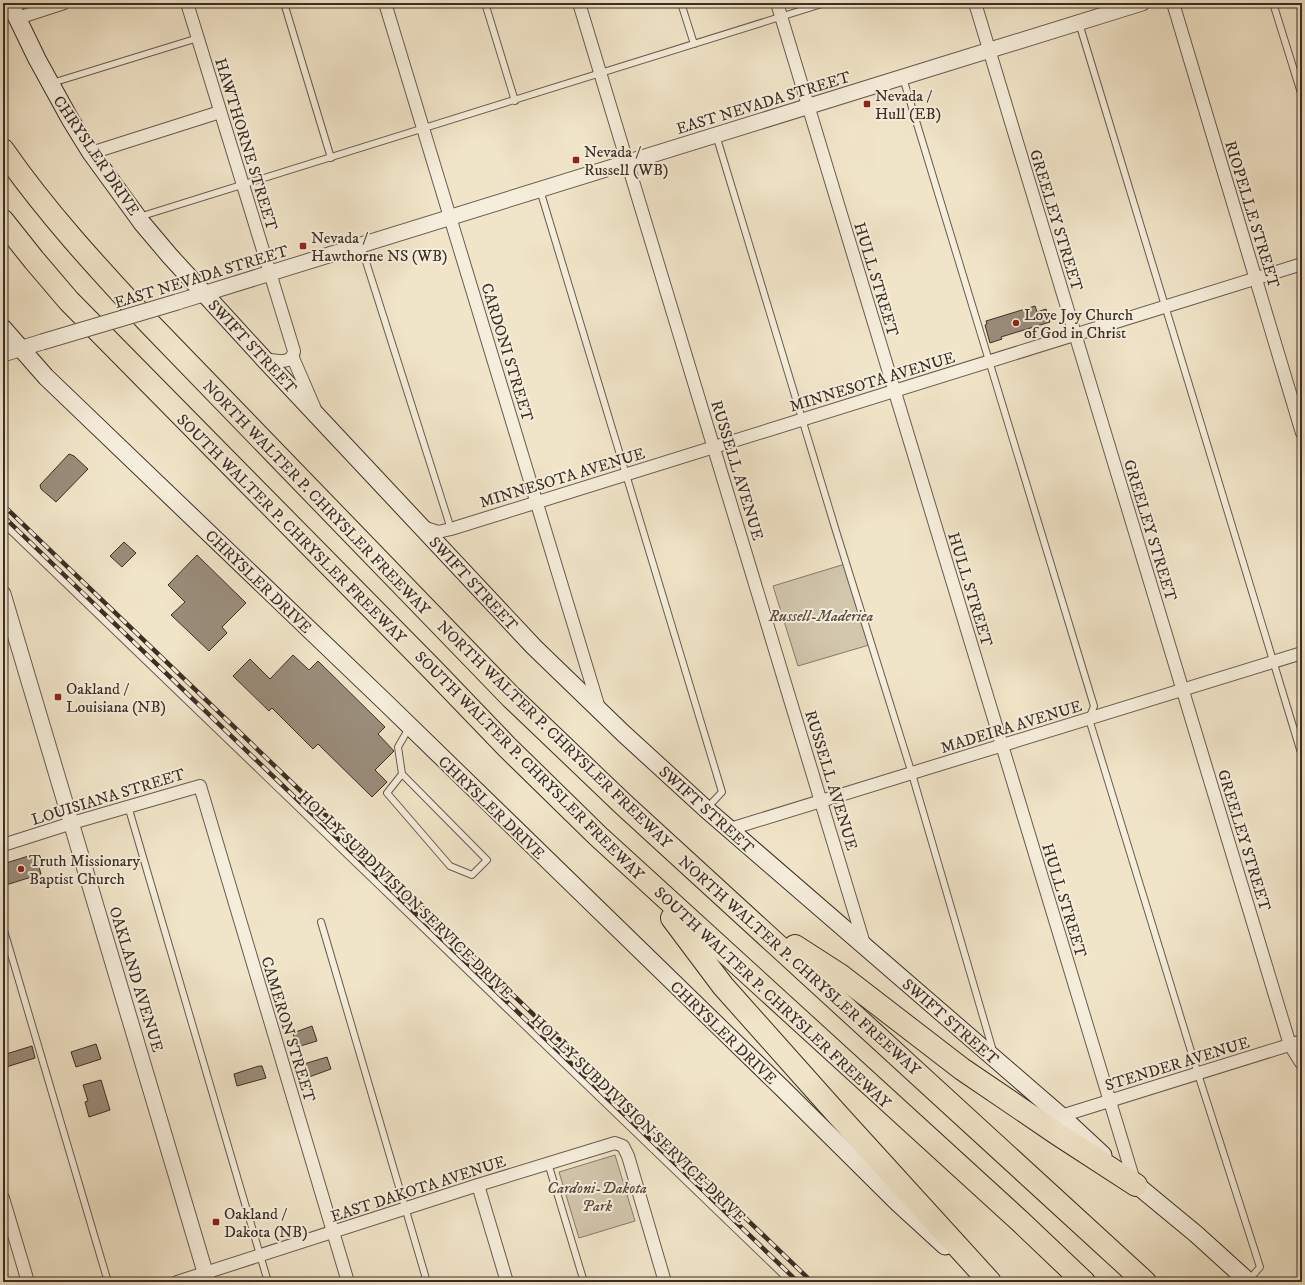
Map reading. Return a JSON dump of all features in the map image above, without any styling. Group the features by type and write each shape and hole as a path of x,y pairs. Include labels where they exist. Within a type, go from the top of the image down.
{"highway":[{"name":"NORTH WALTER P. CHRYSLER FREEWAY","path":"3,150 58,222 153,328 511,697 623,804 1145,1282"},
{"name":"SOUTH WALTER P. CHRYSLER FREEWAY","path":"3,221 69,301 507,747 598,836 1022,1223 1084,1282"},
{"path":"641,875 723,986 990,1282"},
{"path":"743,913 840,975 962,1069 1136,1185"}],"main road":[{"name":"CHRYSLER DRIVE","path":"14,10 50,84 91,153 138,218 204,294"},
{"name":"SWIFT STREET","path":"204,294 534,647 600,710 706,809 995,1059 1136,1185 1196,1234 1249,1282"},
{"name":"CHRYSLER DRIVE","path":"3,328 46,376 410,727 898,1202 984,1282"}],"street":[{"path":"14,10 64,3"},
{"name":"HAWTHORNE STREET","path":"187,3 294,351 293,358 318,416"},
{"name":"CARDONI STREET","path":"385,3 600,710"},
{"name":"RUSSELL AVENUE","path":"579,3 865,947"},
{"name":"HULL STREET","path":"777,3 1136,1185"},
{"name":"GREELEY STREET","path":"975,3 1290,1045 1302,1064"},
{"name":"EAST NEVADA STREET","path":"3,354 271,274 1142,3"},
{"name":"RIOPELLE STREET","path":"1173,3 1302,433"},
{"path":"91,153 220,112"},
{"name":"MINNESOTA AVENUE","path":"420,525 438,532 451,529 1302,264"},
{"path":"264,359 288,361 293,355"},
{"name":"MINNESOTA AVENUE","path":"435,541 451,529"},
{"name":"OAKLAND AVENUE","path":"3,594 207,1277"},
{"name":"MADEIRA AVENUE","path":"730,829 1302,653"},
{"name":"LOUISIANA STREET","path":"3,845 128,806 200,786"},
{"name":"CAMERON STREET","path":"200,786 348,1282"},
{"name":"STENDER AVENUE","path":"1060,1116 1302,1041"},
{"name":"EAST DAKOTA AVENUE","path":"177,1282 207,1277 259,1256 478,1185 611,1144 623,1146 628,1156 665,1282"},
{"path":"478,1185 507,1282"},
{"path":"3,1198 28,1282"}],"lane":[{"path":"284,3 331,158"},
{"path":"485,3 515,101"},
{"path":"681,3 694,44"},
{"path":"138,218 825,3"},
{"path":"1273,3 1302,96"},
{"path":"1079,23 1302,756"},
{"path":"50,84 198,38"},
{"path":"903,77 1094,706 1089,719 1198,1074 1260,1267 1249,1282"},
{"path":"716,135 912,774 995,1059"},
{"path":"540,190 722,792 706,809"},
{"path":"361,246 451,529"},
{"name":"HOLLY SUBDIVISION SERVICE DRIVE","path":"3,524 791,1282"},
{"path":"402,774 387,794 450,866 472,875 487,860 402,774 398,747 410,727"},
{"path":"128,806 259,1256 268,1282"},
{"path":"321,922 427,1282"},
{"path":"3,927 108,1282"},
{"path":"548,1163 584,1282"}],"green space":[{"name":"Russell-Maderiea","path":"845,564 869,645 798,666 773,586"},
{"name":"Cardoni-Dakota Park","path":"615,1155 635,1221 579,1238 559,1172"}],"building":[{"name":"Love Joy Church of God in Christ","path":"1035,306 1037,312 1046,309 1050,322 1001,337 1002,339 990,343 985,325 987,324 986,321"},
{"path":"69,454 74,456 88,469 56,502 41,489 40,485"},
{"path":"124,542 136,553 122,567 110,556"},
{"path":"197,555 246,603 222,627 227,633 209,651 171,615 185,602 168,585"},
{"path":"293,655 309,670 318,661 385,727 378,734 394,751 375,770 387,782 372,797 318,744 313,749 272,708 269,711 233,676 250,659 270,679"},
{"name":"Truth Missionary Baptist Church","path":"35,854 41,874 6,885 3,875 3,864"},
{"path":"312,1026 317,1041 297,1047 293,1033"},
{"path":"96,1044 101,1059 76,1067 71,1052"},
{"path":"32,1046 35,1058 3,1068 3,1055"},
{"path":"327,1057 331,1069 309,1077 304,1064"},
{"path":"262,1066 266,1078 237,1086 234,1074"},
{"path":"101,1080 110,1110 89,1117 85,1102 88,1101 83,1085"}],"railway":[{"path":"3,505 812,1282"},
{"path":"3,516 798,1282"}],"place":[{"name":"Nevada / Hull (EB)","path":"867,104"},
{"name":"Nevada / Russell (WB)","path":"576,160"},
{"name":"Nevada / Hawthorne NS (WB)","path":"303,246"},
{"name":"Love Joy Church of God in Christ","path":"1016,323"},
{"name":"Oakland / Louisiana (NB)","path":"58,697"},
{"name":"Truth Missionary Baptist Church","path":"21,869"},
{"name":"Oakland / Dakota (NB)","path":"216,1222"}]}
